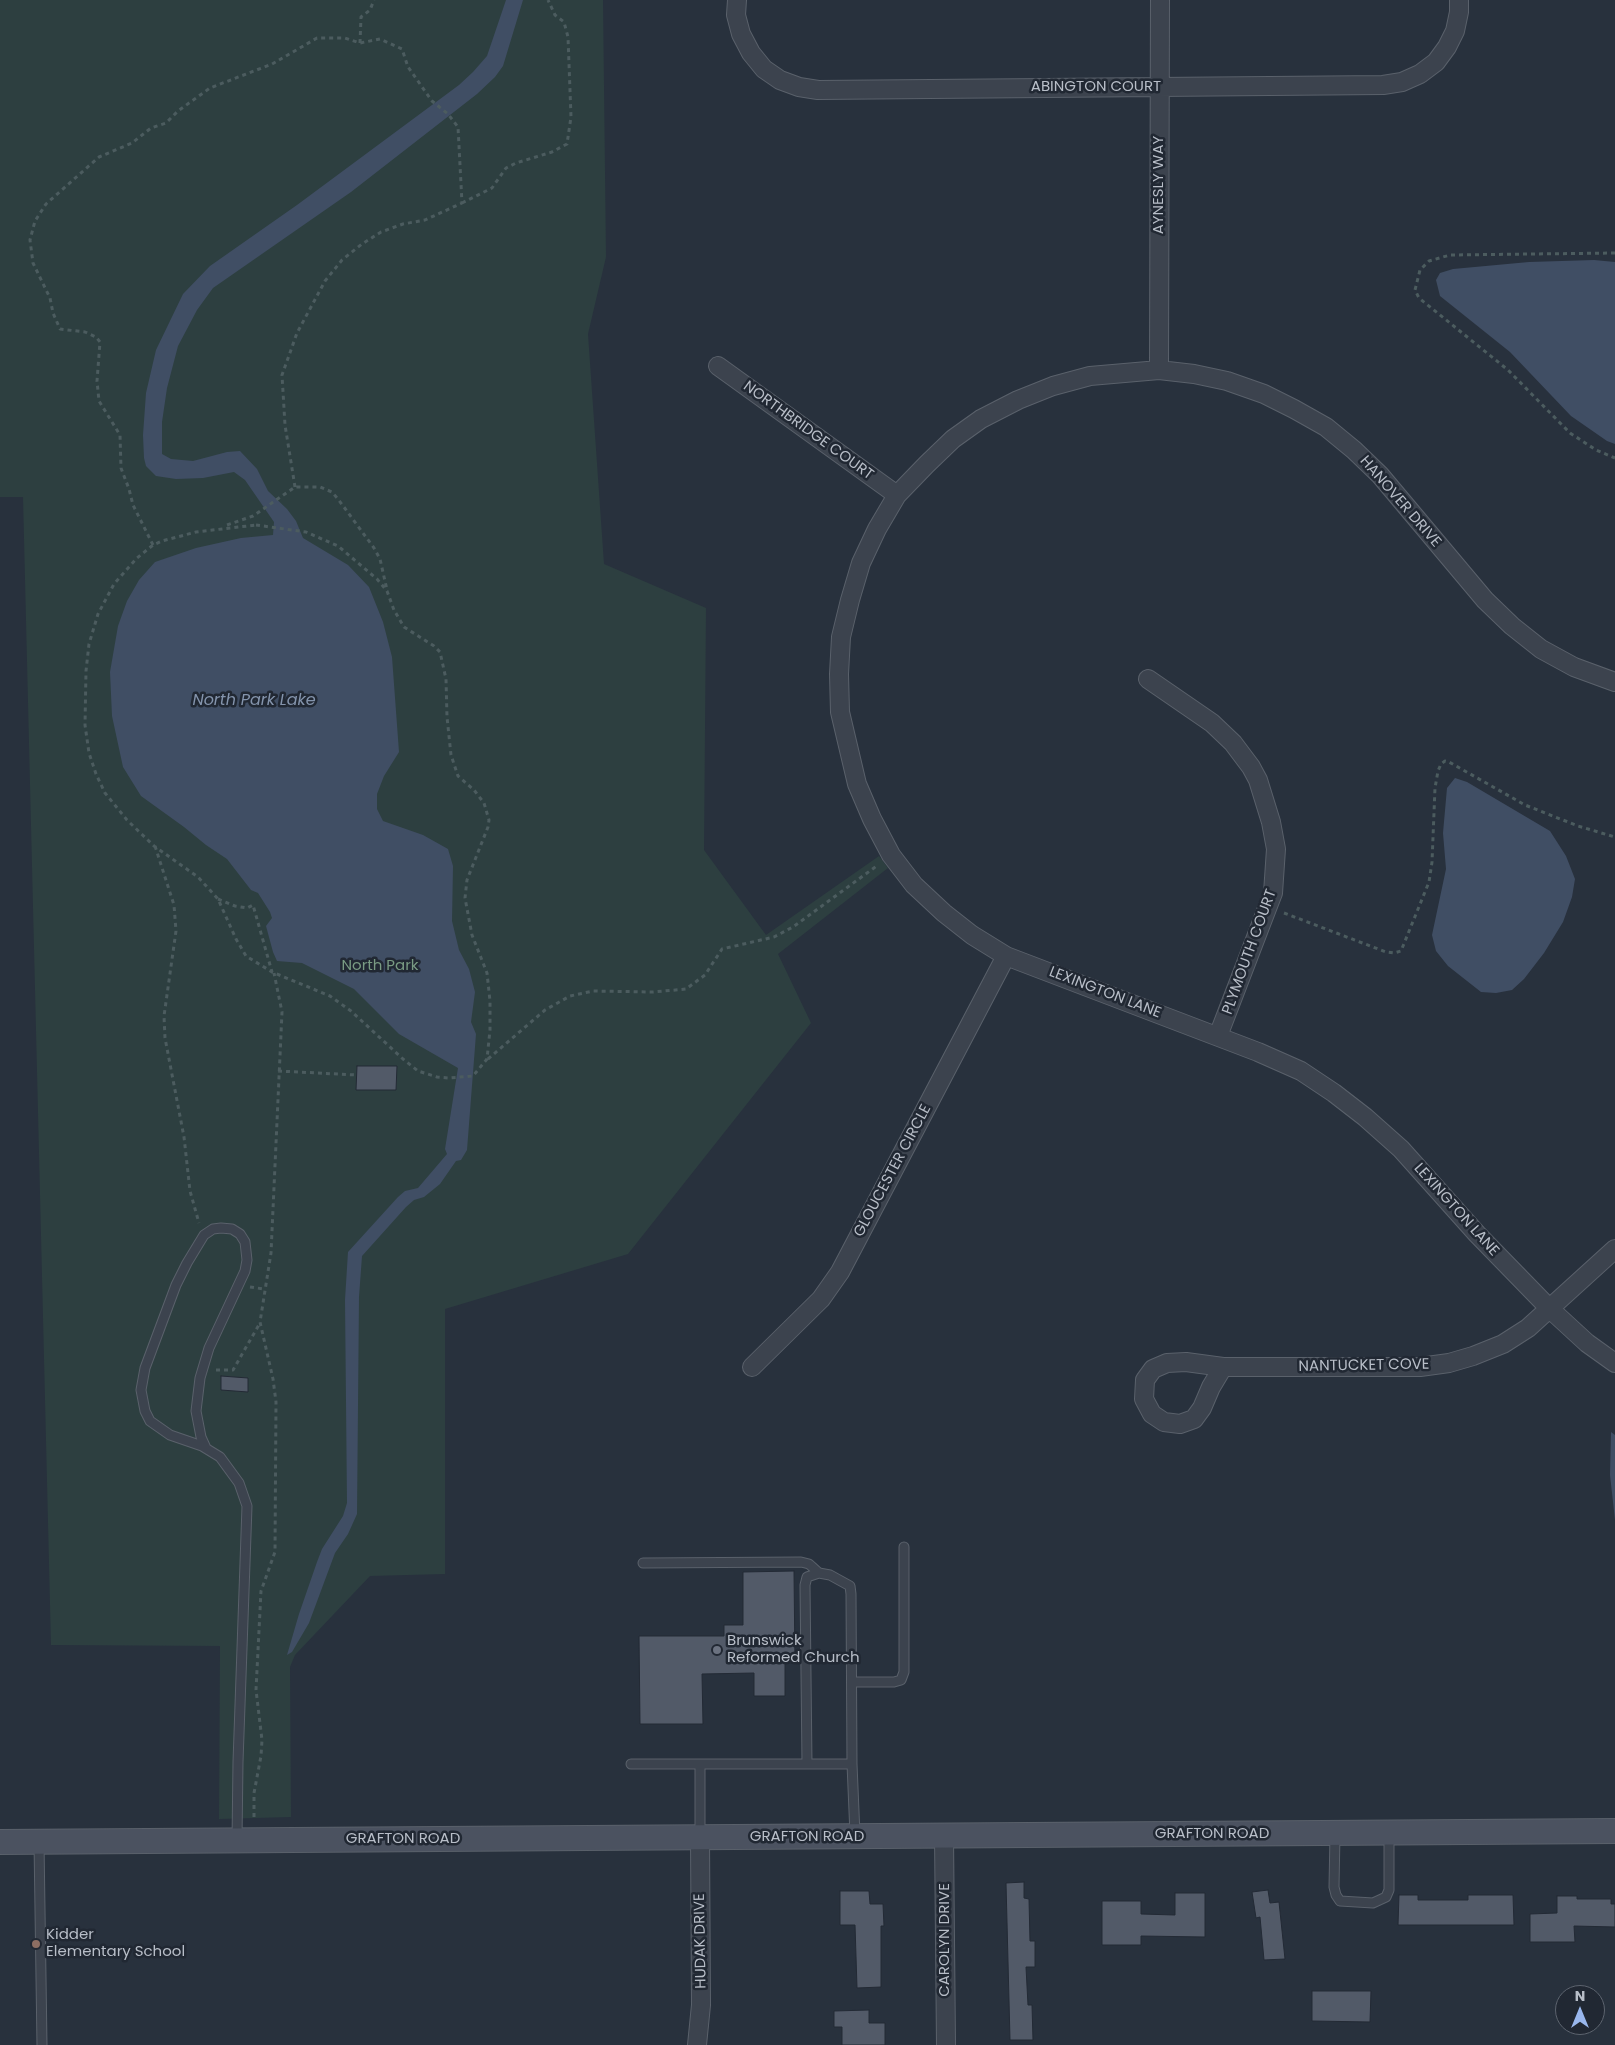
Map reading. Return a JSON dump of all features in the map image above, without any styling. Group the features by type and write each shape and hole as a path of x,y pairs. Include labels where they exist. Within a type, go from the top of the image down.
{"street":[{"name":"ABINGTON COURT","path":"737,0 736,15 741,34 751,53 764,69 780,80 798,87 818,90 1383,86 1402,82 1420,74 1436,62 1447,47 1455,31 1460,0"},
{"name":"AYNESLY WAY","path":"1159,370 1160,0"},
{"name":"NORTHBRIDGE COURT","path":"718,366 898,495"},
{"name":"HANOVER DRIVE","path":"898,495 953,439 982,419 1018,400 1054,386 1090,376 1159,370 1194,374 1227,381 1264,394 1294,408 1326,427 1380,475 1485,600 1512,626 1541,649 1574,667 1615,682"},
{"name":"LEXINGTON LANE","path":"898,495 877,529 861,563 850,600 841,637 839,674 840,712 857,784 892,855 914,885 944,913 972,935 1006,956 1218,1036 1301,1071 1365,1117 1401,1148 1477,1234 1550,1309 1587,1343 1615,1363"},
{"name":"PLYMOUTH COURT","path":"1148,679 1212,723 1234,743 1251,767 1268,808 1276,848 1275,879 1269,907 1218,1036"},
{"name":"GLOUCESTER CIRCLE","path":"752,1367 821,1299 840,1272 1006,956"},
{"name":"NANTUCKET COVE","path":"1224,1367 1194,1419 1180,1424 1164,1422 1152,1414 1144,1399 1145,1380 1154,1369 1167,1363 1186,1362 1224,1367 1420,1367 1449,1363 1473,1356 1503,1344 1528,1328 1615,1249"},
{"name":"GRAFTON ROAD","path":"0,1842 1615,1831"},
{"name":"CAROLYN DRIVE","path":"944,1836 946,2045"},
{"name":"HUDAK DRIVE","path":"697,2045 701,2005 700,1838"}],"lane":[{"path":"206,1448 201,1437 196,1411 198,1390 209,1348 245,1270 247,1260 246,1242 240,1234 221,1228 204,1235 176,1285 144,1368 141,1390 144,1411 150,1420 170,1435 206,1448 220,1457 232,1471 244,1494 247,1506 238,1752 238,1840"},
{"path":"852,1682 894,1682 901,1680 904,1672 904,1547"},
{"path":"643,1563 801,1562 809,1564 819,1573"},
{"path":"807,1764 806,1585 807,1577 819,1573 830,1575 850,1586 852,1764 855,1836"},
{"path":"631,1764 852,1764"},
{"path":"700,1764 700,1838"},
{"path":"1335,1834 1336,1895 1340,1901 1372,1903 1386,1897 1390,1890 1390,1833"},
{"path":"39,1842 42,2045"}],"path":[{"path":"360,43 361,17 370,10 374,0"},
{"path":"295,487 285,425 282,375 297,333 325,281 342,260 381,232 403,224 425,220 462,203 492,188 506,168 516,162 552,152 567,144 571,117 568,37 564,22 556,15 548,0"},
{"path":"153,545 132,505 129,489 121,468 120,435 99,401 97,381 100,342 96,337 85,332 60,329 53,313 50,298 33,263 30,240 35,221 46,204 99,158 126,146 152,128 166,123 178,110 210,88 272,64 317,38 345,38 360,43 380,39 402,49 408,66 432,101 448,114 458,127 462,203"},
{"path":"1615,253 1450,255 1429,260 1420,270 1415,290 1419,298 1508,370 1570,433 1596,450 1615,458"},
{"path":"222,527 253,516 295,487 320,487 332,492 374,548 380,559 387,591 394,610 404,627 440,652 446,679 446,708 451,755 458,776 474,790 484,803 488,813 488,827 467,880 465,898 472,935 487,973 490,1001 487,1059"},
{"path":"387,591 377,579 338,546 306,532 256,525 222,527 172,537 153,545 125,571 114,584 98,614 89,644 85,707 89,752 102,786 115,807 154,846 198,877 218,899 246,956 273,973 330,996 351,1011 418,1071 437,1077 457,1078 472,1076 480,1070 487,1059 545,1010 570,996 593,991 678,992 686,989 694,985 705,975 722,949 764,940 793,927 892,855"},
{"path":"1269,907 1386,952 1402,951 1429,882 1432,862 1435,788 1438,772 1441,764 1445,761 1525,805 1578,826 1615,837"},
{"path":"154,846 174,905 176,932 164,1016 165,1038 184,1137 190,1191 204,1235"},
{"path":"218,899 247,908 253,905 273,973 282,1012 270,1259 260,1322 273,1379 276,1402 275,1552 261,1591 256,1690 262,1740 254,1794 254,1816"},
{"path":"278,1071 357,1075"},
{"path":"203,1370 233,1370 260,1322"}],"green space":[{"name":"North Park","path":"0,0 603,0 606,257 588,334 604,564 706,608 704,850 766,935 879,856 888,868 778,954 811,1023 628,1254 445,1309 445,1574 370,1576 295,1655 290,1667 291,1817 219,1819 220,1646 51,1645 23,497 0,497"}],"water":[{"name":"North Park Lake","path":"506,0 523,0 503,66 495,77 477,94 351,192 213,288 197,310 178,346 167,388 162,422 162,454 171,459 193,461 227,452 240,451 257,469 268,491 287,509 296,521 303,538 348,565 369,587 383,622 392,657 399,752 384,776 377,794 377,809 383,821 423,835 448,849 453,866 452,921 459,950 469,969 475,992 471,1022 476,1034 467,1150 461,1160 456,1161 440,1184 424,1197 414,1200 406,1207 362,1256 359,1297 357,1514 348,1534 335,1553 309,1623 292,1652 287,1655 322,1549 343,1516 347,1503 345,1300 348,1252 398,1197 405,1191 418,1188 447,1154 445,1149 458,1068 399,1034 354,989 302,963 277,961 266,926 272,918 258,893 251,890 227,859 141,796 123,767 112,716 110,672 118,626 127,601 139,580 155,562 196,548 241,538 273,535 274,522 245,480 234,472 203,478 176,479 156,476 146,466 143,435 146,393 156,350 183,294 210,266 297,205 459,85 487,56"},
{"path":"1594,260 1615,262 1615,444 1607,441 1571,416 1510,352 1440,296 1436,280 1440,273 1453,269 1529,262"},
{"path":"1455,778 1467,782 1550,831 1566,856 1575,879 1572,897 1563,922 1544,953 1524,979 1512,990 1496,993 1481,992 1448,966 1436,951 1432,935 1446,869 1443,833 1447,788"},
{"path":"1611,1432 1615,1435 1615,1520 1610,1475"}],"building":[{"path":"357,1066 397,1066 396,1090 356,1090"},
{"path":"221,1376 248,1378 248,1392 221,1390"},
{"name":"Brunswick Reformed Church","path":"794,1571 795,1663 785,1663 785,1696 754,1696 754,1673 702,1674 703,1724 640,1724 639,1636 724,1636 724,1625 743,1625 743,1572"},
{"path":"1024,1882 1024,1898 1029,1899 1030,1941 1035,1941 1035,1967 1026,1967 1028,2005 1032,2005 1033,2040 1010,2040 1006,1883"},
{"path":"1268,1890 1270,1903 1279,1902 1285,1959 1264,1960 1260,1917 1256,1918 1252,1892"},
{"path":"840,1891 869,1891 870,1904 883,1904 884,1926 881,1926 881,1987 857,1988 855,1925 840,1925"},
{"path":"1175,1893 1205,1893 1205,1937 1141,1936 1141,1945 1102,1945 1102,1901 1141,1901 1141,1914 1175,1915"},
{"path":"1399,1895 1418,1895 1418,1900 1468,1900 1468,1895 1513,1895 1514,1925 1398,1925"},
{"path":"1557,1896 1577,1896 1577,1899 1611,1899 1611,1904 1615,1904 1615,1927 1574,1926 1575,1942 1530,1942 1530,1914 1557,1913"},
{"path":"1312,1991 1371,1991 1370,2022 1312,2021"},
{"path":"869,2010 869,2023 885,2023 885,2045 842,2045 842,2027 834,2027 834,2011"}],"place":[{"name":"Brunswick Reformed Church","path":"717,1650"},
{"name":"Kidder Elementary School","path":"36,1944"}]}
